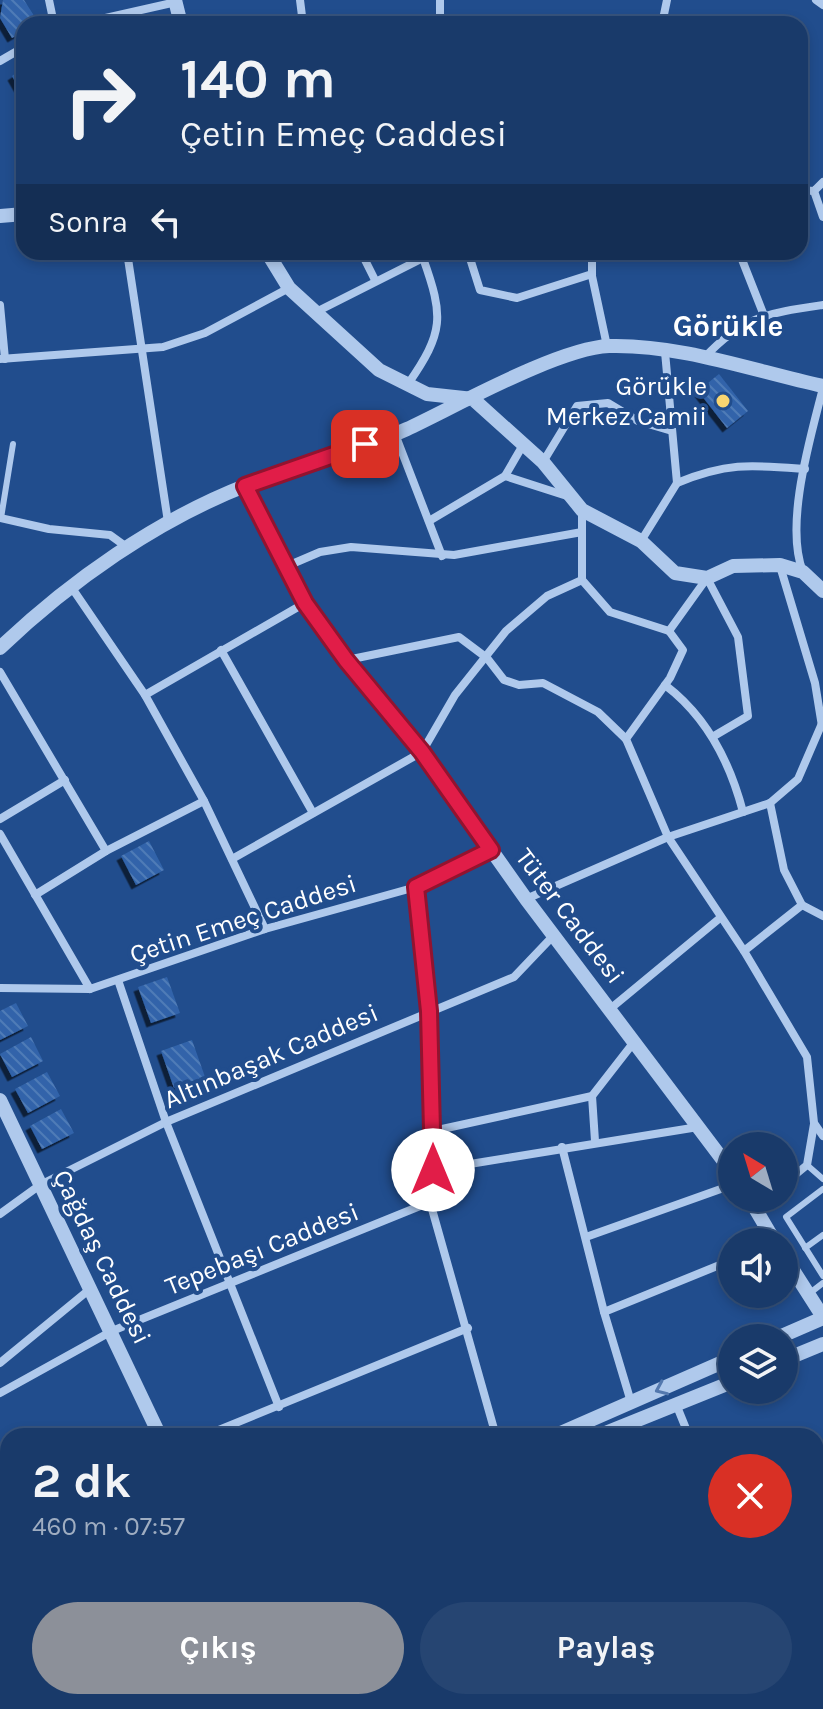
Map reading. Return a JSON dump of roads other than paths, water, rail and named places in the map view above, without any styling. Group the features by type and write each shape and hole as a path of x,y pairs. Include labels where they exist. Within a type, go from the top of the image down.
{"street":[{"path":"816,0 823,5"},
{"path":"112,16 175,1"},
{"path":"808,191 814,191 823,182"},
{"path":"814,191 823,217"},
{"path":"128,260 169,523"},
{"path":"272,260 289,288 379,370 427,394 473,399 543,462 582,510 641,541 675,573 707,578"},
{"path":"365,260 375,280"},
{"path":"316,312 416,260"},
{"path":"408,384 427,357 438,329 439,303 427,260"},
{"path":"471,260 480,290 517,298 592,274"},
{"path":"592,260 592,274 607,346"},
{"path":"742,260 763,313"},
{"path":"0,305 2,359 144,349 205,333 289,288"},
{"path":"703,359 718,343 763,313 823,305"},
{"path":"0,648 72,588 169,523 245,486 395,434 563,356 607,346 703,359 823,387 805,469 799,518 799,560 803,572"},
{"path":"665,352 677,483"},
{"path":"543,462 577,406 592,402 608,403 638,421 672,431"},
{"path":"395,434 442,556"},
{"path":"429,521 505,476 523,445"},
{"path":"641,541 677,483 712,468 739,464 805,469"},
{"path":"505,476 568,496"},
{"name":"Tüter Caddesi","path":"245,486 305,603 346,660 422,752 526,899 718,1153"},
{"path":"582,510 582,580 610,612 669,631 683,650 665,685 626,739"},
{"path":"0,518 49,529 110,535 128,548"},
{"path":"284,567 320,552 351,547 442,556 582,532"},
{"path":"526,899 668,837 770,803 798,779 822,725 815,683 780,565"},
{"path":"669,631 707,578 733,566 780,565 803,572 823,591"},
{"path":"707,578 738,637 748,716 714,736"},
{"path":"232,859 422,752 455,695 506,631 547,596 582,580"},
{"path":"72,588 145,695 204,801 265,929"},
{"path":"145,695 305,603"},
{"path":"346,660 459,637 487,658 504,680 519,685 543,683 598,712 626,739 668,837 744,951 807,1057 814,1123 807,1165 798,1172"},
{"path":"221,650 313,813"},
{"path":"0,672 106,851"},
{"path":"665,685 684,699 714,736 743,812"},
{"path":"0,819 65,780"},
{"path":"35,895 106,851 204,801"},
{"path":"770,803 784,870 802,905 823,916"},
{"path":"0,834 90,989"},
{"name":"Çetin Emeç Caddesi","path":"0,988 90,989 265,929 416,887 491,850"},
{"path":"416,887 429,1011 433,1131 430,1202 494,1428"},
{"path":"744,951 802,905"},
{"path":"610,1009 720,918"},
{"name":"Altınbaşak Caddesi","path":"0,1214 40,1185 166,1122 514,977 554,935"},
{"path":"118,980 166,1122 279,1407"},
{"path":"433,1131 592,1096 635,1042"},
{"path":"592,1096 595,1141"},
{"name":"Çağdaş Caddesi","path":"0,1100 156,1428"},
{"path":"814,1123 823,1136"},
{"path":"433,1170 595,1141 698,1127"},
{"path":"562,1147 604,1312 631,1402"},
{"path":"586,1237 718,1190"},
{"name":"Tepebaşı Caddesi","path":"0,1393 112,1331 430,1202"},
{"path":"604,1312 718,1266"},
{"path":"798,1278 823,1317 798,1328"},
{"path":"0,1363 91,1288"},
{"path":"225,1428 468,1328"},
{"path":"798,1354 823,1344"},
{"path":"572,1428 718,1364"},
{"path":"618,1428 718,1388"},
{"path":"676,1404 686,1428"}],"lane":[{"path":"0,518 13,444"},
{"path":"807,1165 823,1179"},
{"path":"823,1189 786,1217 823,1276"},
{"path":"805,1248 823,1235"},
{"path":"808,1294 823,1283"}],"place":[{"name":"Görükle Merkez Camii","path":"723,401"}],"district":[{"name":"Görükle","path":"728,326"}]}
